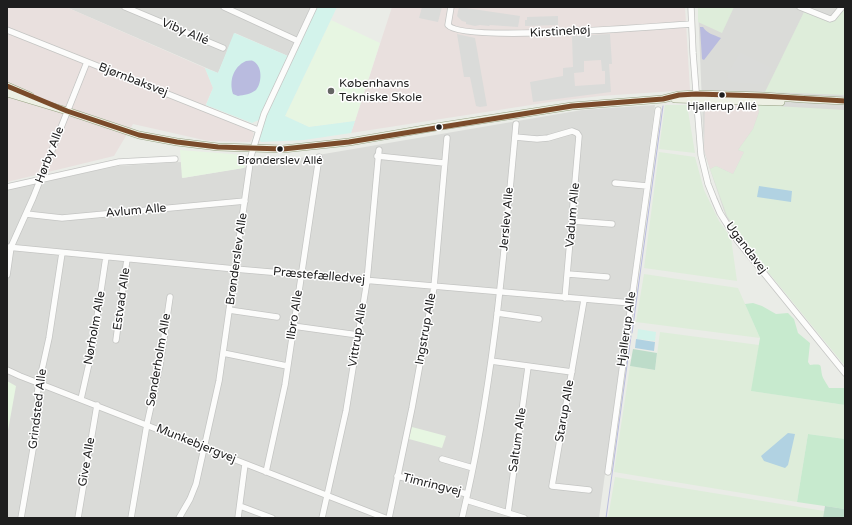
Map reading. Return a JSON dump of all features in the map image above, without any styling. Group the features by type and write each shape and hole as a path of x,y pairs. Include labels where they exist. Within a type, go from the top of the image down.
{"main road":[{"path":"7,86 67,111"},
{"path":"7,93 139,135 177,142 218,147 283,149 319,146 572,106 696,97 845,100"},
{"path":"696,97 845,104"}],"street":[{"name":"Viby Allé","path":"125,7 223,48"},
{"path":"224,7 298,41"},
{"name":"Brønderslev Alle","path":"179,518 190,499 196,484 219,381 253,148 264,114 314,7"},
{"name":"Kirstinehøj","path":"451,7 448,25 450,28 465,32 523,34 691,24"},
{"path":"691,7 696,97"},
{"path":"800,7 830,19 833,18 842,7"},
{"name":"Bjørnbaksvej","path":"7,30 258,130"},
{"name":"Hørby Alle","path":"7,275 9,247 26,214 41,179 87,62"},
{"name":"Ugandavej","path":"696,97 701,154 704,170 720,213 737,240 845,373"},
{"name":"Hjallerup Alle","path":"608,472 658,110"},
{"name":"Jerslev Alle","path":"462,518 479,443 491,361 500,293 516,124"},
{"name":"Vadum Alle","path":"515,137 537,139 548,138 572,131 577,133 580,139 566,298"},
{"name":"Ingstrup Alle","path":"389,518 412,408 434,287 447,138"},
{"name":"Vittrup Alle","path":"322,518 346,411 367,281 378,153 444,163"},
{"name":"Ilbro Alle","path":"266,472 284,391 319,157"},
{"path":"7,187 119,162 175,159"},
{"path":"615,183 647,186"},
{"name":"Avlum Alle","path":"26,214 62,218 245,201"},
{"path":"572,221 612,224"},
{"name":"Præstefælledvej","path":"9,247 235,269 631,304"},
{"name":"Grindsted Alle","path":"21,518 37,426 39,407 37,395 49,338 62,253"},
{"name":"Nørholm Alle","path":"81,399 92,350 106,257"},
{"name":"Estvad Alle","path":"116,340 128,259"},
{"path":"568,274 607,277"},
{"name":"Sønderholm Alle","path":"131,518 147,424 160,365 170,297"},
{"name":"Starup Alle","path":"584,300 552,486 589,490"},
{"path":"229,310 277,317"},
{"path":"497,314 538,319"},
{"path":"293,326 358,335"},
{"path":"223,353 287,366"},
{"path":"491,361 572,372"},
{"name":"Saltum Alle","path":"508,512 528,367"},
{"name":"Munkebjergvej","path":"7,370 385,518"},
{"name":"Give Alle","path":"78,518 97,405"},
{"path":"442,459 473,468"},
{"path":"238,518 246,464"},
{"name":"Timringvej","path":"397,476 468,494"},
{"path":"466,500 524,518"},
{"path":"240,506 272,518"}],"shaded area":[{"path":"7,7 66,7 205,68 213,88 203,111 252,131 254,134 252,139 250,142 208,141 133,124 114,156 7,182"},
{"path":"66,7 311,7 288,56 235,33 218,73"},
{"path":"317,7 337,7 285,116 309,127 355,121 351,133 304,140 261,142 259,139 260,130"},
{"path":"392,7 685,7 690,90 600,96 550,102 351,133"},
{"path":"422,7 442,7 438,22 419,18"},
{"path":"459,7 520,16 518,27 490,25 475,26 466,24 466,22 462,21 457,16"},
{"path":"698,7 845,7 845,364 751,251 726,217 704,151"},
{"path":"698,7 734,7 722,33 698,22"},
{"path":"844,7 845,95 765,92 804,12 832,21"},
{"path":"558,16 558,25 525,26 525,20 527,20 527,17"},
{"name":"Københavns Tekniske Skole","path":"331,20 380,43 355,121 309,127 285,116"},
{"path":"700,27 703,27 708,32 721,38 704,60 702,59"},
{"path":"234,33 288,56 259,120 252,123 206,105 213,88 205,68 218,73"},
{"path":"457,34 475,38 487,106 476,106 470,77 464,77"},
{"path":"610,34 612,64 609,64 611,92 533,102 530,82 563,76 563,68 573,67 572,36","holes":["601,60 602,71 605,71 605,84 575,86 574,73 584,72 584,61"]},
{"path":"740,52 772,68 764,83 732,82 728,79 727,74"},
{"path":"246,61 253,61 256,63 260,71 260,79 256,90 238,96 233,94 232,79 238,67"},
{"path":"655,105 599,518 7,518 7,189 118,166 181,162 183,178 582,110"},
{"path":"665,105 687,105 695,153 659,149"},
{"path":"705,105 758,105 759,112 753,129 738,150 744,152 733,174 716,166 710,169 704,150"},
{"path":"758,105 845,110 845,366 751,251 727,216 710,169 716,166 733,174 744,152 738,150 753,129 759,112"},
{"path":"180,150 244,155 246,159 244,168 182,178"},
{"path":"659,152 695,157 704,190 719,221 731,238 737,281 644,268"},
{"path":"759,186 792,191 791,202 757,197"},
{"path":"644,274 738,288 760,338 636,322"},
{"path":"753,303 776,314 788,313 794,319 798,333 810,343 808,362 810,365 819,365 821,367 823,377 829,388 845,388 845,405 751,391 760,338 745,304"},
{"path":"638,329 656,332 655,341 637,339"},
{"path":"660,332 759,345 752,391 845,405 845,439 808,434 797,502 614,472 630,366 655,370"},
{"path":"636,339 655,342 654,351 635,348"},
{"path":"633,349 657,353 655,370 630,366"},
{"path":"7,381 16,386 7,436"},
{"path":"412,427 446,436 442,448 409,439"},
{"path":"788,433 795,434 788,465 785,468 764,461 761,456"},
{"path":"808,434 845,439 845,509 797,502"},
{"path":"615,477 824,511 823,518 608,518"},
{"path":"825,506 845,509 845,518 823,518"}],"waterway":[{"path":"632,333 663,106"},
{"path":"606,518 631,336"}],"transit line":[{"path":"7,86 67,111 139,135 177,142 218,147 283,149 349,142 572,106 663,99 679,95 696,94 763,96 845,101"}],"place":[{"name":"Københavns Tekniske Skole","path":"331,91"},
{"name":"Hjallerup Allé","path":"722,95"},
{"name":"Brønderslev Allé","path":"280,149"}]}
